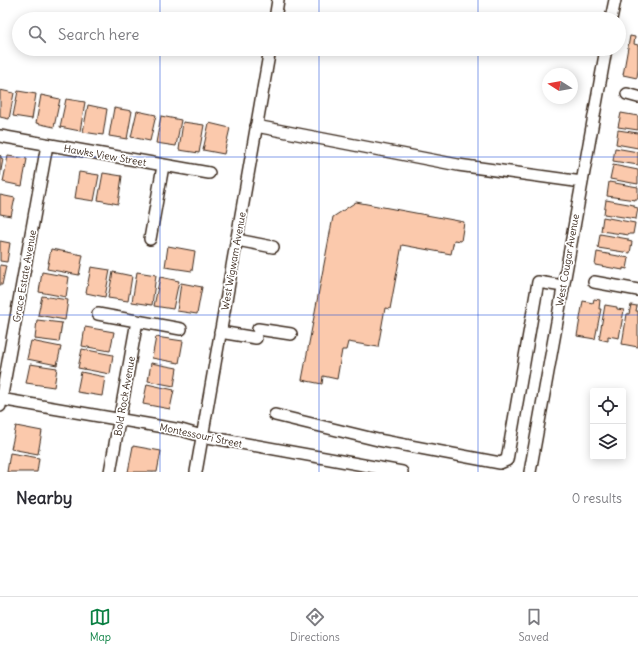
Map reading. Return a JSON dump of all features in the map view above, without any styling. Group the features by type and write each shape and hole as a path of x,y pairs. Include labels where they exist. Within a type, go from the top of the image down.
{"street":[{"path":"276,12 278,0"},
{"path":"612,12 615,0"},
{"name":"West Wigwam Avenue","path":"196,472 269,56"},
{"name":"West Cougar Avenue","path":"530,472 605,56"},
{"path":"256,126 458,165 582,182"},
{"name":"Hawks View Street","path":"0,136 209,173"},
{"name":"Grace Estate Avenue","path":"0,402 48,145"},
{"path":"150,239 163,166"},
{"path":"237,240 273,247"},
{"path":"275,415 378,440 500,463 507,460 538,282 563,286"},
{"path":"594,282 638,290"},
{"path":"98,314 181,329"},
{"name":"Bold Rock Avenue","path":"110,472 137,321"},
{"path":"220,332 291,334"},
{"name":"Montessouri Street","path":"0,402 181,430 202,436 402,472"}],"building":[{"path":"630,36 635,37 634,44 638,45 637,78 623,75"},
{"path":"0,90 14,93 9,119 0,117"},
{"path":"18,91 36,94 32,119 13,116"},
{"path":"41,95 60,99 54,127 36,123"},
{"path":"66,99 85,102 80,131 60,127"},
{"path":"88,105 107,109 103,135 83,132"},
{"path":"114,108 132,111 127,139 109,136"},
{"path":"137,111 156,115 150,141 131,137"},
{"path":"621,113 638,116 638,130 618,127"},
{"path":"161,116 181,120 176,146 156,143"},
{"path":"183,122 204,125 199,153 179,150"},
{"path":"209,123 230,128 224,154 203,150"},
{"path":"618,130 638,133 638,148 616,144"},
{"path":"615,148 638,152 638,165 613,161"},
{"path":"0,155 3,159 0,176"},
{"path":"8,156 27,159 22,186 3,182"},
{"path":"613,165 638,170 638,184 610,179"},
{"path":"79,172 99,175 94,201 75,198"},
{"path":"103,173 122,176 118,204 98,200"},
{"path":"609,182 638,187 638,199 635,200 607,196"},
{"path":"0,195 15,198 11,216 0,214"},
{"path":"606,200 634,205 634,207 638,208 636,219 604,214"},
{"path":"356,202 464,222 461,241 454,240 451,254 402,245 390,309 385,308 378,347 348,342 346,350 342,350 337,379 323,376 322,384 302,380 333,217"},
{"path":"603,217 635,223 633,234 629,235 601,231"},
{"path":"600,234 628,239 628,241 632,242 630,253 598,248"},
{"path":"0,241 10,243 7,262 0,261"},
{"path":"168,246 195,251 192,271 165,267"},
{"path":"51,249 83,255 79,275 47,269"},
{"path":"597,252 629,258 627,269 623,268 623,270 595,265"},
{"path":"0,265 6,266 2,285 0,285"},
{"path":"91,267 110,270 105,297 86,293"},
{"path":"42,272 69,277 66,297 39,292"},
{"path":"113,272 132,276 128,301 108,298"},
{"path":"137,272 156,275 152,305 132,302"},
{"path":"160,277 179,281 173,309 154,306"},
{"path":"181,283 202,287 197,314 177,311"},
{"path":"42,296 68,300 65,320 38,315"},
{"path":"594,299 600,300 599,309 601,309 595,339 577,336 583,301 593,303"},
{"path":"605,305 624,310 619,338 608,336 608,341 599,339"},
{"path":"631,305 637,306 636,311 638,311 638,347 622,344 627,314 629,314"},
{"path":"37,320 62,323 59,342 35,339"},
{"path":"85,327 114,332 110,351 82,346"},
{"path":"156,337 183,341 179,363 152,358"},
{"path":"31,341 61,347 57,365 27,359"},
{"path":"82,349 113,355 110,374 78,368"},
{"path":"151,363 177,368 174,386 148,381"},
{"path":"30,364 57,368 54,387 26,383"},
{"path":"81,372 105,377 102,396 77,392"},
{"path":"147,384 174,390 170,409 143,404"},
{"path":"16,426 42,431 38,454 11,449"},
{"path":"133,446 161,451 157,472 128,472"},
{"path":"10,453 39,458 37,472 7,472"}]}
